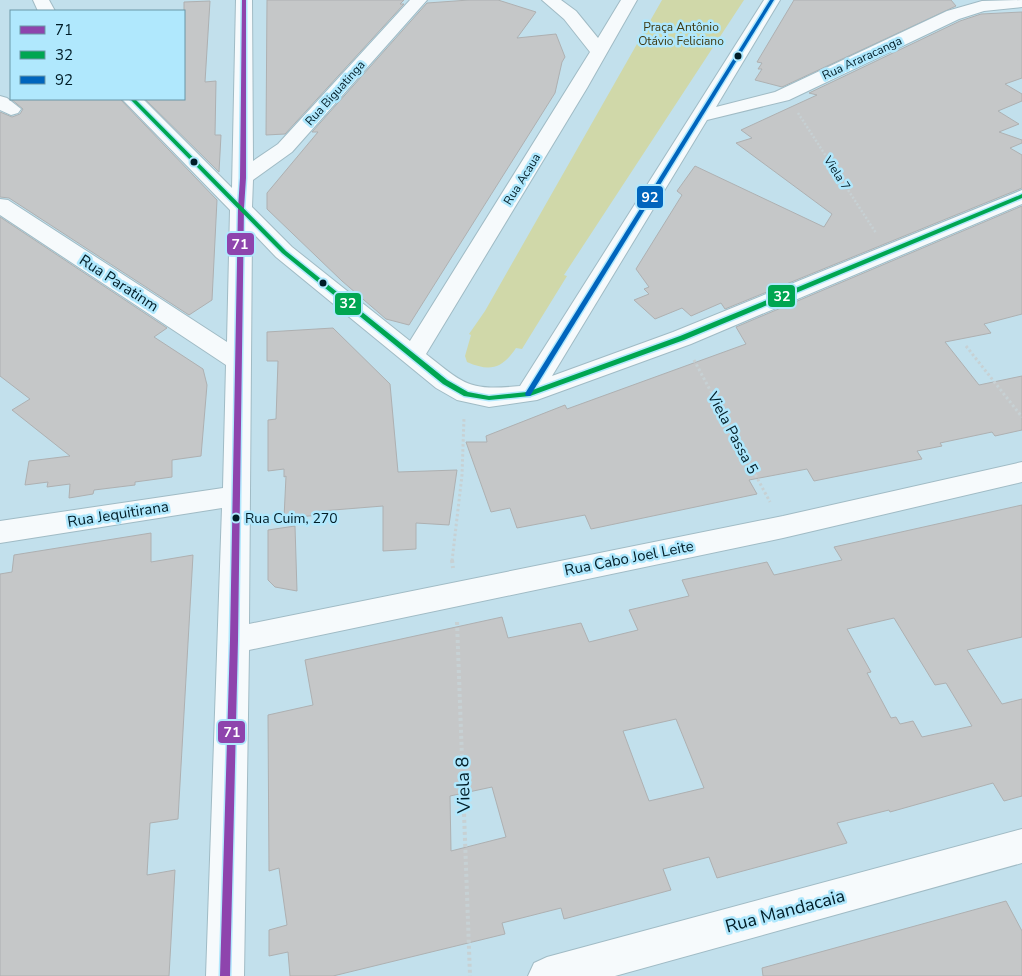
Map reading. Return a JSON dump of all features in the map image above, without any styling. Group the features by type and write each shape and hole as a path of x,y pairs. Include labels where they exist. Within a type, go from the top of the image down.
{"street":[{"path":"225,976 243,178 244,0"},
{"name":"Rua Biguatinga","path":"243,178 285,148 419,0"},
{"path":"550,0 570,15 599,51"},
{"name":"Rua Acaua","path":"412,357 578,88 629,0"},
{"path":"528,394 772,0"},
{"name":"Rua Araracanga","path":"701,116 782,96 953,15 982,6 1022,2"},
{"path":"133,100 284,252 412,357 466,394 489,398 528,394 682,338 1022,196"},
{"name":"Rua Paratinm","path":"0,205 238,361"},
{"name":"Rua Cabo Joel Leite","path":"234,640 783,527 1022,472"},
{"name":"Rua Jequitirana","path":"0,532 236,496"},
{"name":"Rua Mandacaia","path":"547,976 1022,846"}],"path":[{"name":"Viela 7","path":"782,96 796,111 878,236 891,250"},
{"name":"Viela Passa 5","path":"682,338 783,527"},
{"path":"966,346 1022,417"},
{"name":"Viela 8","path":"466,394 462,475 451,556 456,593 470,976"}],"green space":[{"name":"Praça Antônio Otávio Feliciano","path":"662,0 744,0 564,275 567,276 522,349 516,348 506,360 495,367 482,367 467,362 465,356 471,335 469,334 485,311"}],"building":[{"path":"267,0 404,0 400,4 404,4 285,134 266,135"},
{"path":"498,0 536,12 517,38 556,34 565,57 562,62 555,93 409,325 386,319 342,281 267,209 267,193 318,132 312,132 427,3"},
{"path":"794,0 951,0 956,6 782,87 755,80 762,69 758,69 762,63 757,62"},
{"path":"210,1 205,82 216,81 215,135 221,135 219,172 146,100 185,100 184,2"},
{"path":"1022,12 1022,78 1005,84 1022,94 1022,101 998,111 1019,124 999,132 1022,140 1022,143 1010,148 1022,155 1022,188 725,309 721,303 691,316 682,308 655,319 634,300 649,294 644,289 649,287 636,269 682,195 677,191 695,166 824,227 832,214 736,143 752,138 741,130 817,95 809,93 960,21 981,14"},
{"path":"12,100 121,100 217,200 212,300 189,315 9,198 0,197 0,112 12,117 20,114 23,109"},
{"path":"1022,206 1022,314 984,324 991,333 945,342 979,385 1022,376 1022,430 995,436 992,432 940,443 942,446 917,451 922,459 814,481 807,469 749,480 757,494 591,529 585,515 517,528 510,508 491,512 466,442 487,442 486,436 565,405 567,409 746,344 736,327"},
{"path":"0,217 167,328 154,337 203,369 207,385 201,456 172,460 172,477 135,482 135,485 94,490 93,494 69,498 70,484 47,487 48,482 25,485 29,461 70,456 12,410 30,399 0,376"},
{"path":"333,328 390,384 398,472 457,470 449,525 416,523 416,549 383,551 383,506 321,511 321,515 284,518 286,476 284,477 284,469 268,471 268,420 276,419 278,361 267,361 267,332"},
{"path":"1022,505 1022,637 967,650 1002,704 1022,699 1022,796 1004,801 993,783 890,812 889,810 837,823 847,843 717,878 709,857 663,869 671,890 564,919 561,908 502,923 505,934 333,976 290,976 288,952 269,956 269,930 287,925 279,868 269,871 268,715 313,705 305,660 502,617 508,638 581,623 589,642 638,630 629,610 689,596 682,580 767,562 774,575 842,560 834,547","holes":["894,618 935,685 946,683 972,726 922,737 913,721 900,724 896,717 891,718 867,673 871,672 847,629","676,719 704,788 649,801 623,731","492,787 506,837 451,851 450,796"]},
{"path":"295,526 297,591 275,587 268,580 268,530"},
{"path":"151,533 151,562 193,555 178,819 150,823 147,875 175,870 169,976 0,976 0,574 12,572 14,555"},
{"path":"1006,901 1022,931 1022,976 763,976 762,968"}],"transit line":[{"name":"71","path":"225,976 243,178 244,0"},
{"name":"92","path":"528,394 772,0"},
{"name":"32","path":"133,100 284,252 445,382 466,394 489,398 528,394 682,338 1022,196"}],"place":[{"name":"Rua Cuim, 270","path":"236,518"}]}
